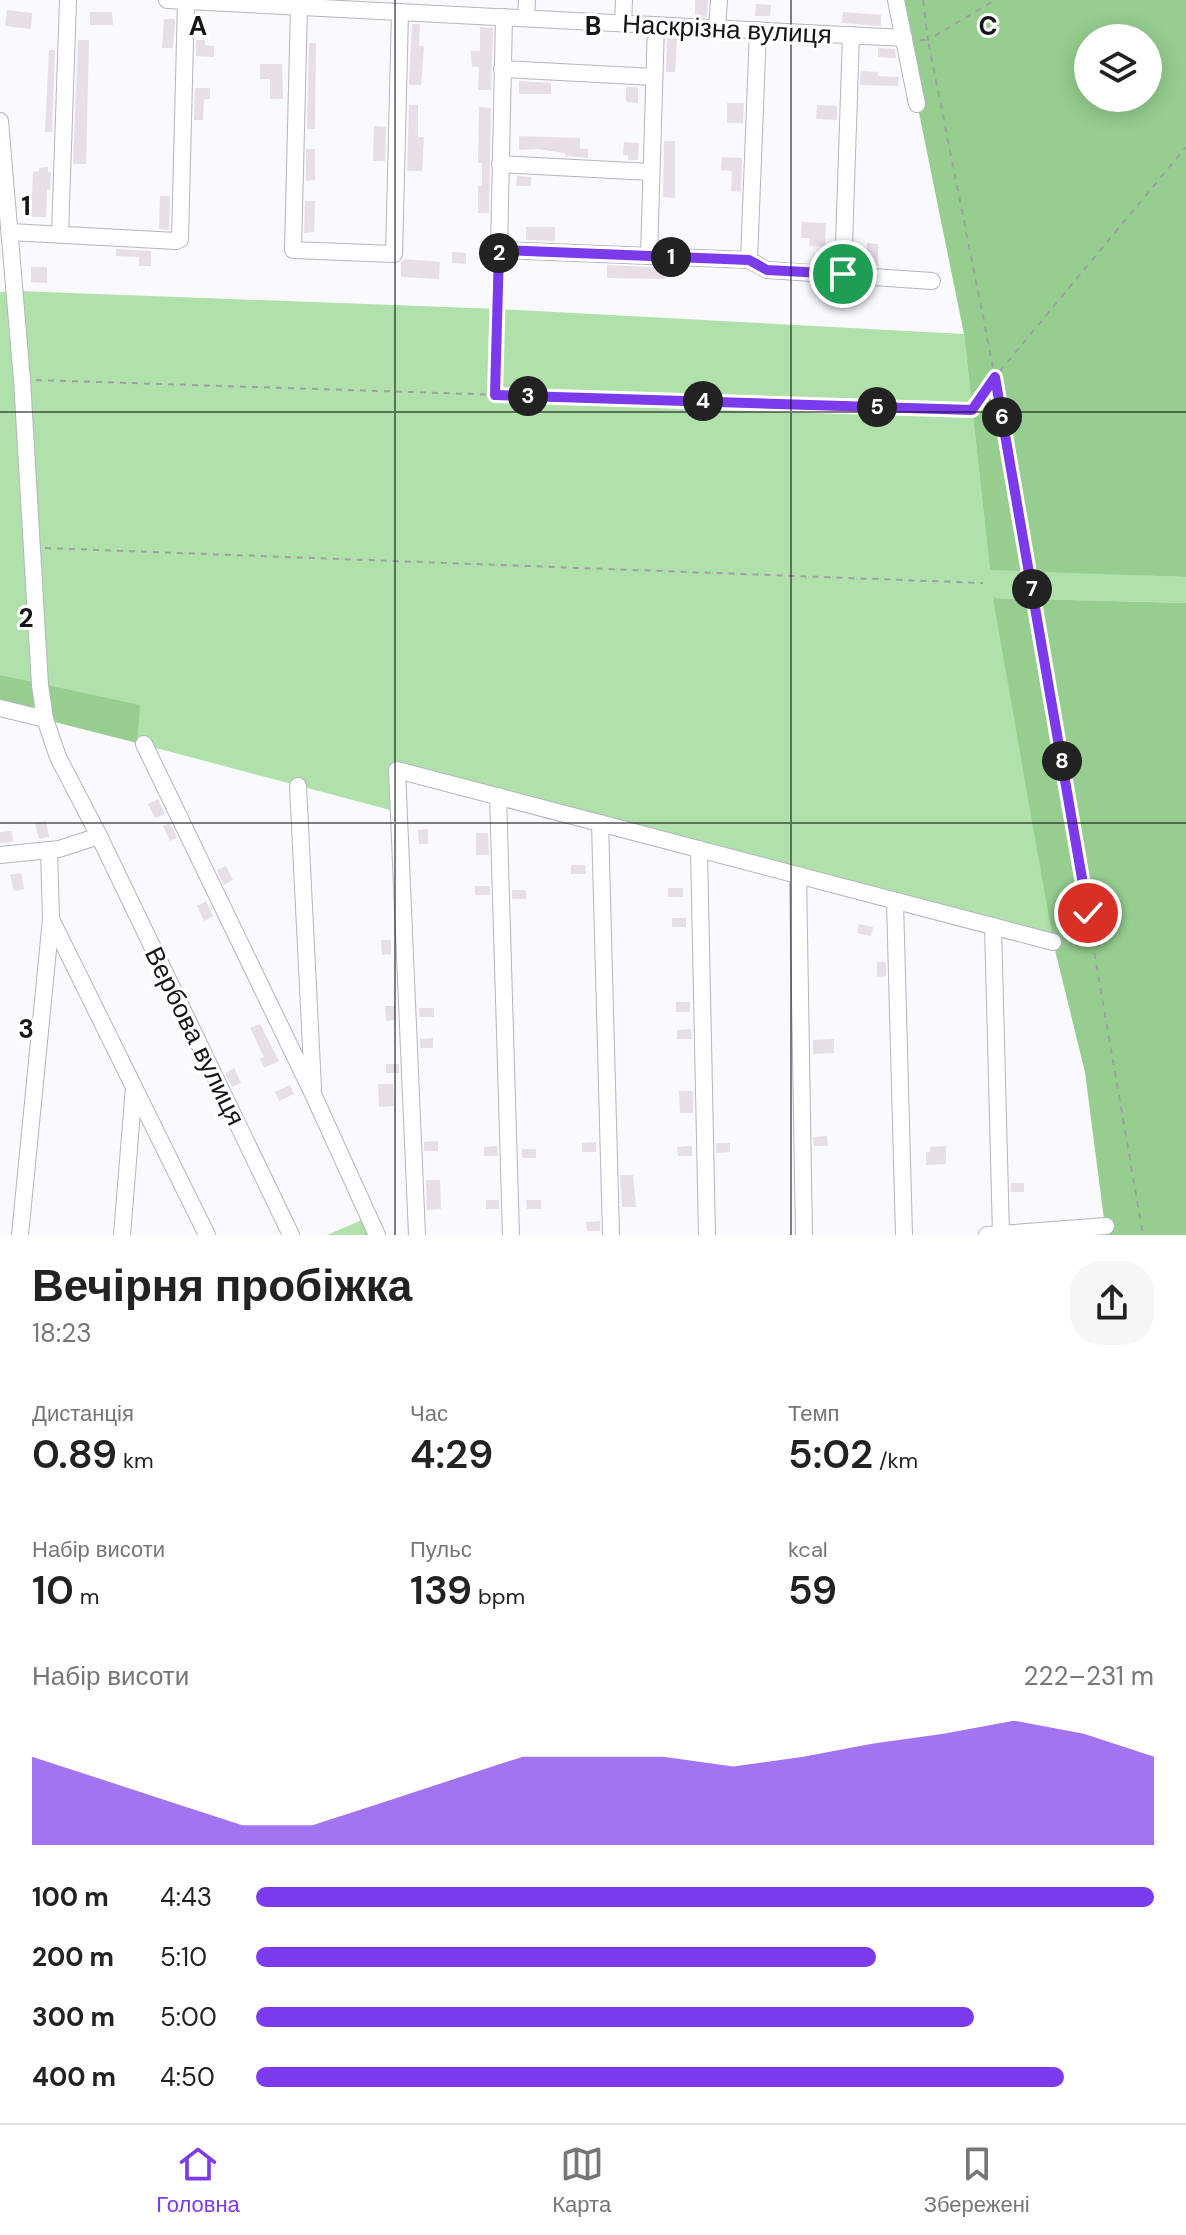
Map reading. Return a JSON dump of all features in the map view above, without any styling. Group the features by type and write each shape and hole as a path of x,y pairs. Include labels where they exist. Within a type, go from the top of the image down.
{"street":[{"path":"60,234 68,0"},
{"name":"Наскрізна вулиця","path":"167,0 299,7 329,4 400,12 430,7 504,17 904,38"},
{"path":"526,18 527,0"},
{"path":"623,23 624,0"},
{"path":"717,28 719,0"},
{"path":"896,0 917,104"},
{"path":"10,232 176,241 182,235 186,1"},
{"path":"299,7 293,250 394,254 400,12"},
{"path":"504,17 499,250 749,260 767,270 932,281"},
{"path":"649,256 656,25"},
{"path":"749,260 758,30"},
{"path":"843,274 851,35"},
{"path":"502,69 654,77"},
{"name":"Вербова вулиця","path":"0,121 3,195 10,232 19,341 40,685 45,719 58,757 291,1235"},
{"path":"500,164 651,172"},
{"path":"0,708 45,719"},
{"path":"144,744 313,1094 377,1235"},
{"path":"417,1235 397,770 1053,942"},
{"path":"298,786 313,1094"},
{"path":"498,796 511,1235"},
{"path":"600,823 611,1235"},
{"path":"0,855 49,850 99,836"},
{"path":"699,849 707,1235"},
{"path":"20,1235 51,919 49,850"},
{"path":"798,875 804,1235"},
{"path":"895,901 904,1235"},
{"path":"51,919 207,1235"},
{"path":"993,926 1001,1235"},
{"path":"122,1235 134,1086"},
{"path":"987,1235 1106,1226"}],"path":[{"path":"923,0 928,40 995,377 1143,1235"},
{"path":"904,38 928,40 995,0"},
{"path":"22,380 972,410 995,377 1186,147"},
{"path":"495,395 499,250"},
{"path":"32,547 983,583"}],"green space":[{"path":"896,0 1186,0 1186,577 990,570 964,334"},
{"path":"0,292 498,309 964,334 990,569 1186,577 1186,603 994,598 1053,942 397,770 398,812 137,743 40,685 0,675"},
{"path":"993,598 1186,603 1186,1235 1106,1235 1085,1072 1053,942"},
{"path":"0,675 140,705 137,743 0,708"},
{"path":"369,1217 377,1235 327,1235"}],"building":[{"path":"695,0 708,0 707,17 695,16"},
{"path":"756,4 771,5 770,16 755,16"},
{"path":"7,10 32,13 31,29 5,26"},
{"path":"90,12 112,12 113,25 90,25"},
{"path":"843,12 881,15 881,26 842,23"},
{"path":"164,19 175,19 173,48 162,48"},
{"path":"412,24 420,24 419,46 424,46 421,85 409,85"},
{"path":"480,27 493,28 491,90 478,90 479,67 472,67 471,51 480,51"},
{"path":"667,38 677,39 675,72 666,72"},
{"path":"78,40 89,40 86,164 73,164"},
{"path":"196,40 205,40 205,45 214,46 214,57 196,56"},
{"path":"309,43 316,43 315,129 307,129"},
{"path":"878,48 895,49 896,58 878,57"},
{"path":"49,50 55,50 52,132 45,132"},
{"path":"260,64 282,64 283,99 270,99 270,79 260,79"},
{"path":"861,71 899,77 898,86 860,85"},
{"path":"519,81 551,83 551,94 519,94"},
{"path":"626,87 638,87 638,103 626,102"},
{"path":"195,88 210,88 210,99 204,99 203,120 194,120"},
{"path":"727,103 744,103 743,123 727,123"},
{"path":"409,105 418,105 418,137 424,137 422,171 407,171"},
{"path":"817,105 837,106 837,120 816,119"},
{"path":"479,107 491,108 489,213 478,213 478,186 482,186 482,163 478,163"},
{"path":"374,126 386,127 385,161 373,161"},
{"path":"519,136 580,138 580,149 588,149 588,158 537,149 519,150"},
{"path":"664,141 675,141 675,198 663,197"},
{"path":"624,142 639,143 638,160 628,160 628,155 623,155"},
{"path":"306,149 315,149 315,180 306,181"},
{"path":"722,157 742,158 741,192 731,191 732,171 721,170"},
{"path":"48,167 48,172 51,172 46,217 31,217 33,172"},
{"path":"517,176 531,177 531,186 516,186"},
{"path":"160,196 170,196 169,230 159,229"},
{"path":"305,201 315,201 314,232 304,233"},
{"path":"802,222 826,223 825,247 809,246 810,238 801,238"},
{"path":"526,227 555,227 555,241 526,240"},
{"path":"867,243 878,244 878,265 866,265"},
{"path":"116,249 151,251 151,266 139,266 139,257 116,256"},
{"path":"452,252 466,253 466,264 452,263"},
{"path":"404,259 440,262 439,279 401,277 401,262"},
{"path":"607,265 665,268 665,279 607,278"},
{"path":"31,267 47,267 47,283 31,282"},
{"path":"158,799 165,814 155,818 148,804"},
{"path":"46,821 49,837 39,839 35,823"},
{"path":"170,823 177,838 170,841 163,826"},
{"path":"428,829 428,844 419,844 418,830"},
{"path":"12,831 13,842 0,843 0,832"},
{"path":"476,833 488,833 489,855 476,855"},
{"path":"571,865 585,865 586,874 571,874"},
{"path":"226,866 233,880 224,885 217,870"},
{"path":"21,873 24,889 14,891 10,875"},
{"path":"475,886 490,886 490,895 475,895"},
{"path":"668,888 683,888 683,897 668,897"},
{"path":"512,890 526,890 526,899 512,899"},
{"path":"206,901 213,916 204,921 197,906"},
{"path":"672,918 686,918 686,927 672,927"},
{"path":"859,924 873,927 871,936 857,933"},
{"path":"381,940 391,940 391,954 382,955"},
{"path":"877,962 886,962 886,976 877,977"},
{"path":"676,1002 690,1002 690,1012 676,1012"},
{"path":"385,1006 395,1006 396,1020 386,1021"},
{"path":"419,1008 434,1008 434,1017 419,1017"},
{"path":"260,1024 279,1061 264,1068 260,1059 264,1057 250,1028"},
{"path":"691,1029 692,1039 677,1039 677,1030"},
{"path":"433,1038 433,1048 420,1048 420,1039"},
{"path":"834,1039 834,1053 813,1054 813,1040"},
{"path":"386,1064 399,1064 399,1073 386,1073"},
{"path":"234,1068 241,1083 232,1087 225,1073"},
{"path":"378,1084 393,1084 394,1106 379,1107"},
{"path":"290,1085 294,1094 279,1101 275,1092"},
{"path":"679,1091 693,1091 693,1113 680,1113"},
{"path":"827,1136 828,1146 814,1146 813,1137"},
{"path":"438,1141 438,1151 424,1151 424,1142"},
{"path":"596,1142 596,1152 582,1152 582,1143"},
{"path":"716,1143 730,1143 730,1152 716,1153"},
{"path":"497,1146 498,1156 484,1156 484,1147"},
{"path":"692,1146 692,1156 678,1156 677,1147"},
{"path":"946,1146 946,1164 926,1165 926,1152 930,1152 930,1147"},
{"path":"522,1149 536,1149 536,1158 522,1158"},
{"path":"620,1175 633,1175 636,1207 622,1207"},
{"path":"426,1180 440,1180 441,1209 427,1210"},
{"path":"1011,1183 1024,1183 1024,1192 1011,1192"},
{"path":"486,1200 499,1200 499,1209 486,1209"},
{"path":"526,1200 541,1200 541,1209 527,1209"},
{"path":"600,1221 600,1231 587,1231 586,1222"}],"route":[{"path":"843,274 767,270 749,260 499,250 495,395 972,410 995,377 1088,913"}]}
